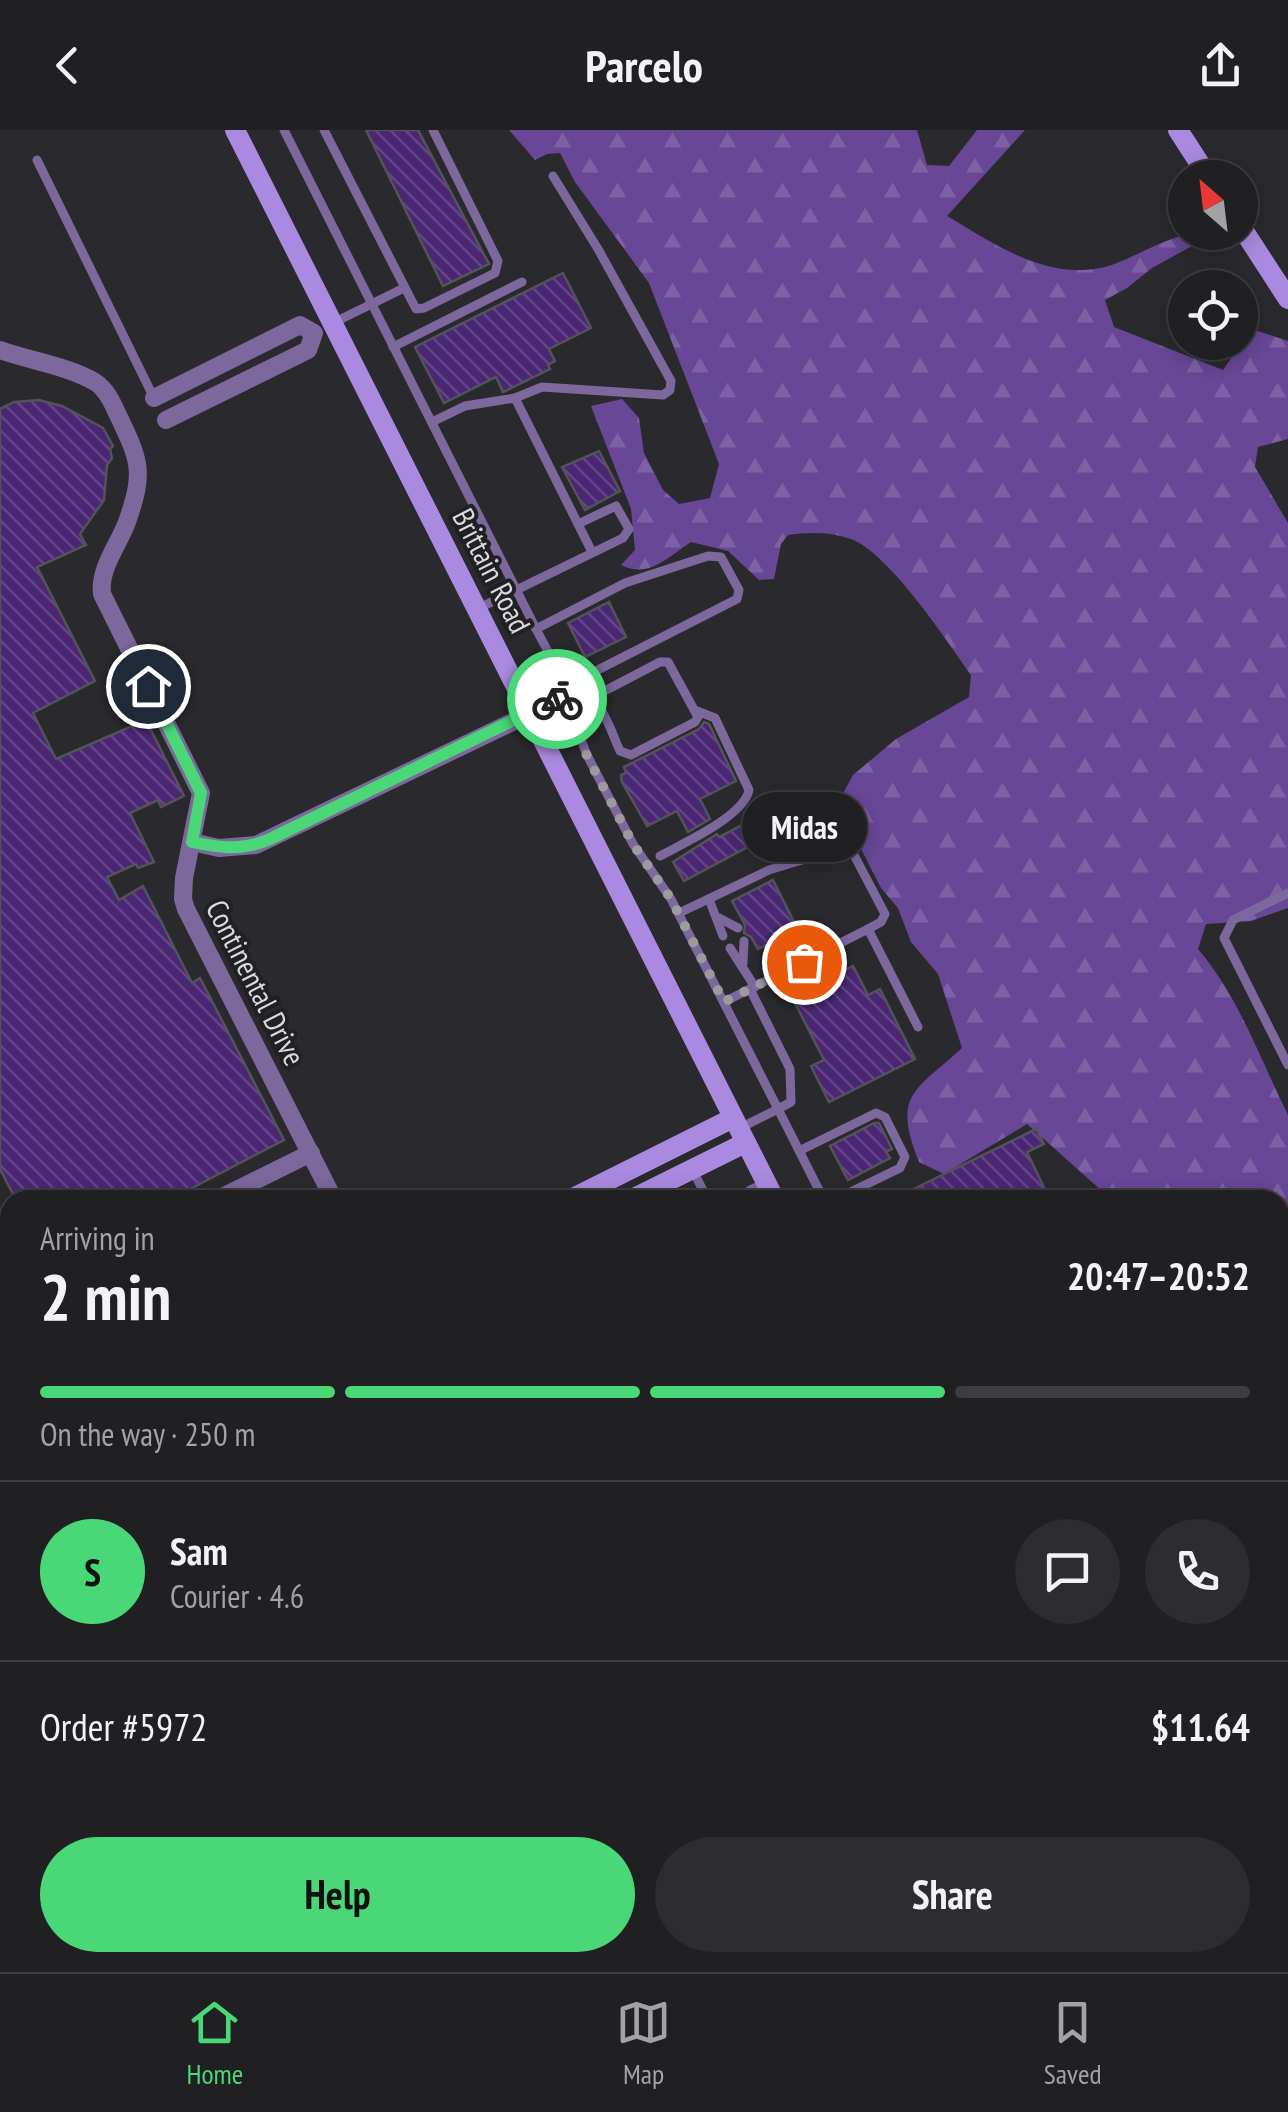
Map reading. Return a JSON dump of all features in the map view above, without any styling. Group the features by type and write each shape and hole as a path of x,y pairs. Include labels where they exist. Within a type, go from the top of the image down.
{"street":[{"name":"Brittain Road","path":"236,130 323,328 477,609 769,1190"},
{"path":"1178,130 1197,160"},
{"path":"1256,250 1288,299"},
{"path":"154,398 300,326 323,328 308,350 166,420"},
{"name":"Continental Drive","path":"0,350 99,385 139,459 138,487 101,580 102,594 200,788 182,899 329,1190"},
{"path":"192,842 219,848 256,846 529,714"},
{"path":"651,1190 692,1169 739,1130"},
{"path":"593,1190 739,1130"},
{"path":"236,1190 311,1153"}],"lane":[{"path":"284,130 536,628 566,692 587,756 633,844 679,913 819,1190"},
{"path":"324,130 416,308 424,308 498,268 498,261 432,130"},
{"path":"37,160 154,398"},
{"path":"432,422 465,406 515,398 542,387 663,395 670,390 671,381 598,249 552,176"},
{"path":"393,346 522,282"},
{"path":"323,328 404,288"},
{"path":"515,398 592,552"},
{"path":"477,609 628,534 629,529 620,510 610,508 578,524"},
{"path":"529,714 580,679 737,598 739,590 721,557 708,556 625,583 536,628"},
{"path":"566,692 583,692 593,697 620,751 630,755 695,722 696,711 668,662 660,662 593,697"},
{"path":"660,856 712,828 747,800 749,790 716,718 696,711"},
{"path":"679,913 786,865 842,848 849,850 884,914 881,922 724,1002"},
{"path":"1288,893 1233,920 1224,938 1288,1065"},
{"path":"710,898 728,933 719,918"},
{"path":"868,929 918,1026"},
{"path":"739,1130 790,1102 790,1070 734,946 742,963"},
{"path":"799,1152 876,1113 886,1117 905,1157 904,1163 855,1190"},
{"path":"692,1169 703,1190"}],"green space":[{"path":"509,130 917,130 927,165 949,166 977,130 1025,130 947,216 1019,256 1059,268 1079,270 1112,265 1168,240 1168,250 1185,250 1105,300 1114,327 1168,348 1168,360 1198,360 1223,370 1230,360 1258,360 1258,331 1288,341 1288,439 1258,447 1255,467 1288,523 1288,908 1251,921 1206,924 1198,949 1237,1008 1288,1115 1288,1190 1101,1190 1027,1124 944,1174 919,1162 908,1122 912,1096 962,1048 938,974 911,942 898,908 881,888 851,829 833,812 853,775 896,739 969,697 971,675 899,579 866,547 851,539 820,533 788,535 781,544 774,579 759,580 728,551 691,542 649,568 621,565 635,550 631,509 591,406 622,399 639,418 644,453 663,490 679,504 710,498 719,464 649,283 575,182 560,153 535,160"}],"building":[{"path":"366,130 418,130 489,264 443,286"},
{"path":"563,273 591,328 549,349 555,361 548,365 550,369 503,392 496,377 444,403 415,347"},
{"path":"39,400 62,406 103,428 113,446 104,500 80,534 86,545 37,567 95,681 33,713 56,759 146,720 184,796 161,807 158,800 130,813 154,862 138,868 136,864 107,877 119,900 143,886 192,983 200,978 284,1140 188,1190 11,1190 0,1169 0,409 14,402"},
{"path":"599,451 620,491 585,510 562,467"},
{"path":"609,602 626,637 585,657 568,623"},
{"path":"704,722 709,724 736,781 700,799 710,819 688,832 677,811 647,826 622,782 624,767 699,729"},
{"path":"746,823 757,842 684,881 673,862 717,834 719,837"},
{"path":"773,880 798,930 758,949 744,933 745,925 732,901"},
{"path":"853,966 868,995 880,989 915,1059 829,1102 811,1066 824,1060 792,997"},
{"path":"879,1123 892,1149 886,1152 890,1158 848,1180 830,1146"},
{"path":"1036,1129 1044,1144 1027,1152 1045,1190 911,1190"}],"way so far":[{"path":"557,699 564,695 587,756 633,844 671,899 724,1002 804,962"}],"place":[{"name":"Midas","path":"804,962"}],"route":[{"path":"148,686 200,788 192,842 219,848 256,846 557,699"}]}
